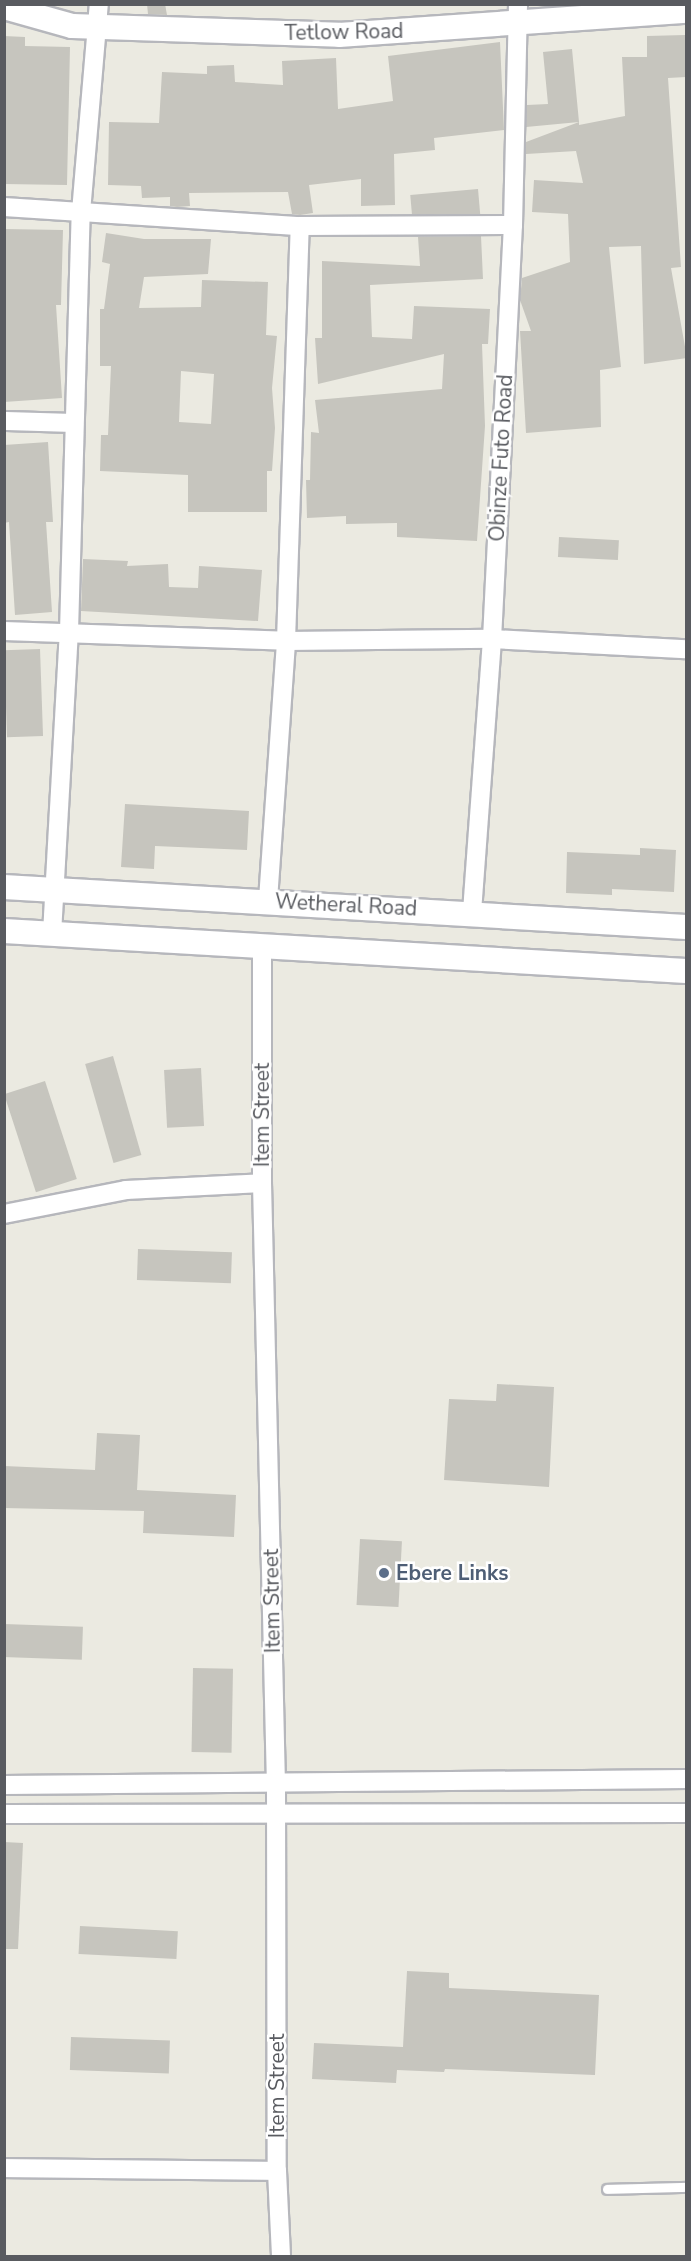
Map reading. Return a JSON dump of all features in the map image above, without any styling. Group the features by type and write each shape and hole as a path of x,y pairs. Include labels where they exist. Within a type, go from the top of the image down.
{"main road":[{"name":"Tetlow Road","path":"4,7 72,26 99,16 339,35 518,14 687,11"},
{"name":"Wetheral Road","path":"4,887 268,900 687,927"},
{"name":"Wetheral Road","path":"4,931 262,944 687,971"}],"street":[{"name":"Obinze Futo Road","path":"472,912 492,639 513,225 518,14"},
{"path":"52,934 52,890 69,632 73,423 81,212 99,16"},
{"path":"4,207 300,226 513,225"},
{"path":"268,900 286,641 300,226"},
{"path":"4,421 73,423"},
{"path":"4,631 286,641 492,639 687,649"},
{"name":"Item Street","path":"262,944 262,1183 276,1784 277,2170 281,2256"},
{"path":"4,1214 126,1190 262,1183"},
{"path":"4,1785 687,1779"},
{"path":"4,1814 687,1813"},
{"path":"4,2168 277,2170"}],"lane":[{"path":"607,2189 687,2187"}],"building":[{"path":"147,4 165,4 167,15 148,14"},
{"path":"685,35 686,77 668,78 681,267 671,268 687,358 644,364 641,246 609,247 621,367 600,370 601,427 526,433 520,331 531,331 520,300 522,278 570,262 568,214 532,212 534,180 583,183 576,151 526,154 526,142 579,122 579,125 625,116 622,57 647,57 647,36"},
{"path":"4,36 25,37 25,46 70,47 67,185 4,184"},
{"path":"500,42 504,130 434,138 435,150 394,154 395,205 361,206 361,179 309,185 313,213 300,215 292,214 288,192 189,193 190,206 177,207 170,206 170,197 142,198 141,186 108,185 109,122 159,123 162,72 207,74 207,66 234,65 235,82 283,85 282,61 336,58 338,109 393,101 388,56"},
{"path":"572,49 579,122 526,127 527,105 548,104 543,52"},
{"path":"478,189 480,214 412,220 410,195"},
{"path":"4,229 63,230 61,305 56,305 62,398 4,402"},
{"path":"106,233 144,239 211,239 208,274 144,277 139,308 201,307 202,280 268,282 266,335 277,336 272,388 275,428 272,471 267,471 267,512 188,512 188,475 100,471 101,435 108,435 111,366 100,366 100,309 104,309 110,264 102,262","holes":["181,371 214,374 211,424 179,422"]},
{"path":"481,236 483,279 370,285 372,337 412,339 414,306 490,309 488,344 482,344 485,426 477,541 397,537 397,523 346,524 346,516 307,518 306,480 310,480 311,432 319,433 315,400 442,389 444,354 318,384 315,338 322,338 322,261 420,266 418,237"},
{"path":"48,442 53,522 46,522 52,612 15,615 9,522 4,523 4,445"},
{"path":"559,537 619,540 618,560 558,557"},
{"path":"83,559 128,561 127,566 168,564 169,587 198,588 199,566 262,570 258,621 81,611"},
{"path":"40,649 43,736 7,737 4,650"},
{"path":"125,804 249,811 247,850 155,846 154,869 121,867"},
{"path":"640,848 676,850 674,892 612,889 612,895 566,893 567,852 640,855"},
{"path":"113,1056 141,1155 114,1163 85,1064"},
{"path":"201,1068 204,1126 167,1128 164,1070"},
{"path":"45,1081 77,1179 36,1192 4,1094"},
{"path":"138,1249 232,1252 231,1283 137,1280"},
{"path":"497,1384 554,1387 549,1487 444,1480 449,1399 496,1401"},
{"path":"97,1433 140,1435 137,1490 236,1495 234,1537 143,1533 144,1511 4,1508 4,1466 95,1470"},
{"path":"360,1539 402,1541 398,1607 357,1605"},
{"path":"4,1624 83,1627 82,1660 4,1657"},
{"path":"193,1668 233,1669 232,1753 192,1752"},
{"path":"4,1842 23,1843 18,1949 4,1949"},
{"path":"80,1926 178,1931 176,1959 79,1954"},
{"path":"407,1971 449,1973 449,1988 599,1995 595,2075 445,2069 444,2072 397,2070 396,2083 312,2079 314,2043 403,2047"},
{"path":"71,2037 170,2040 169,2073 70,2070"}],"place":[{"name":"Ebere Links","path":"384,1573"}]}
